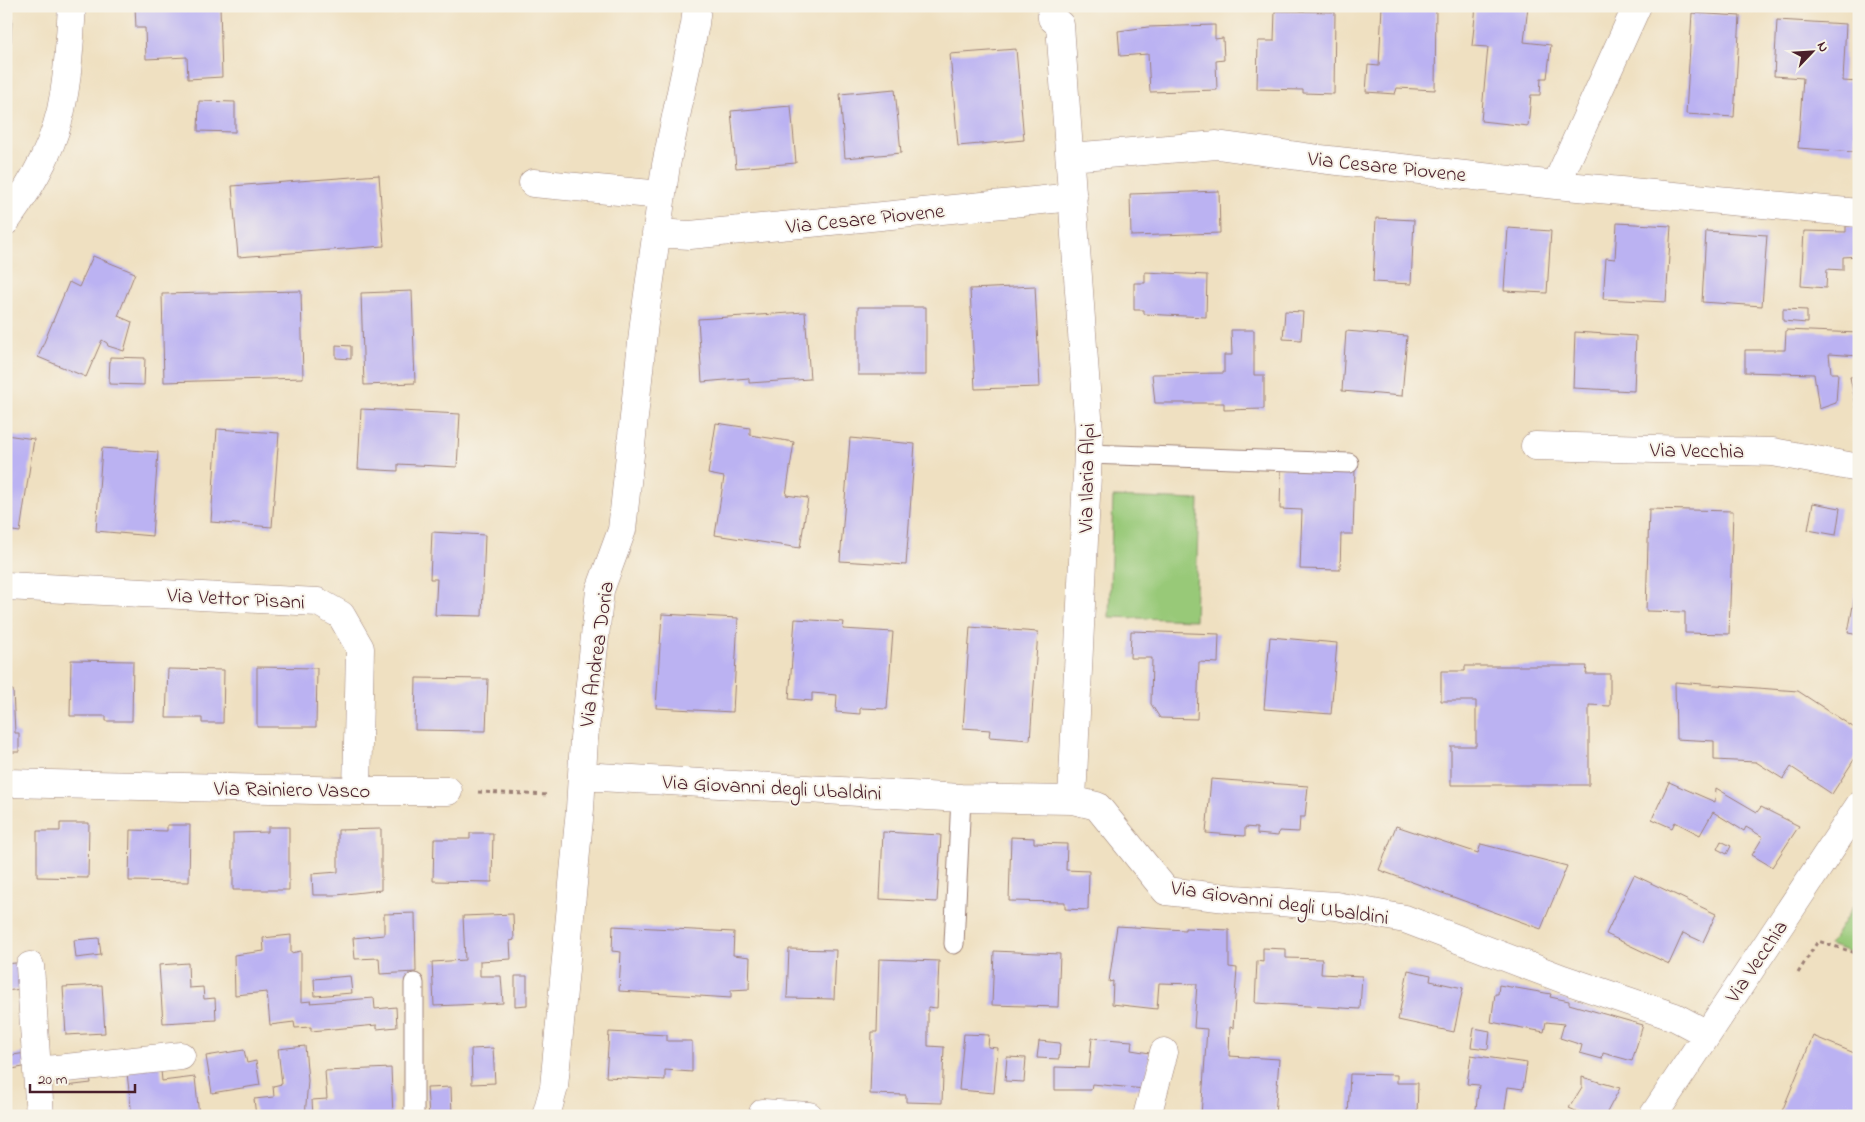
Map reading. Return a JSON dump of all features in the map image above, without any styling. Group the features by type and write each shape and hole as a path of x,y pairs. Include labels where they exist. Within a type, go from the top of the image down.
{"street":[{"path":"6,221 31,185 50,145 64,95 72,6"},
{"name":"Via Andrea Doria","path":"546,1116 554,1087 600,590 622,530 644,322 656,234 666,165 697,6"},
{"path":"1051,6 1052,18 1060,26 1070,157"},
{"path":"1556,185 1638,6"},
{"name":"Via Cesare Piovene","path":"1070,157 1217,145 1320,159 1556,185 1859,213"},
{"name":"Via Ilaria Alpi","path":"1070,157 1089,431 1072,800"},
{"path":"532,183 662,195"},
{"name":"Via Cesare Piovene","path":"656,234 690,235 1073,197"},
{"name":"Via Vecchia","path":"1535,446 1773,452 1859,468"},
{"name":"Via Vettor Pisani","path":"6,586 318,602 341,616 360,648 357,791"},
{"name":"Via Giovanni degli Ubaldini","path":"582,776 961,798 1072,800 1097,806 1166,891 1235,899 1336,906 1404,919 1563,979 1675,1017 1707,1034"},
{"name":"Via Rainiero Vasco","path":"6,783 357,791 448,791"},
{"name":"Via Vecchia","path":"1653,1116 1859,806"},
{"path":"30,966 40,1116"},
{"path":"1147,1116 1164,1052"},
{"path":"37,1071 181,1056"},
{"path":"763,1113 809,1116"}],"lane":[{"path":"1088,454 1349,463"},
{"path":"954,944 961,798"},
{"path":"414,983 414,1116"}],"path":[{"path":"448,791 557,796"},
{"path":"1798,973 1818,941 1859,954"}],"green space":[{"path":"1113,497 1199,500 1195,620 1109,617"},
{"path":"1859,897 1859,955 1829,945"}],"building":[{"path":"135,6 220,6 222,77 188,79 187,57 146,59 145,28 136,28"},
{"path":"822,6 854,6 854,8 822,11"},
{"path":"1382,6 1436,6 1435,90 1397,88 1395,94 1366,92 1368,65 1379,66"},
{"path":"1476,6 1528,6 1524,42 1551,45 1547,78 1541,78 1540,95 1531,95 1528,126 1481,121 1488,47 1472,46"},
{"path":"1275,11 1335,12 1334,94 1303,93 1303,90 1257,89 1258,41 1274,41"},
{"path":"1692,13 1740,16 1734,117 1686,114"},
{"path":"6,18 12,18 11,42 6,43"},
{"path":"1777,20 1846,24 1843,81 1859,82 1854,152 1798,148 1803,78 1774,76"},
{"path":"1215,25 1215,39 1223,38 1224,60 1216,61 1217,90 1150,92 1148,54 1120,56 1118,31 1148,27"},
{"path":"1016,49 1024,140 958,146 950,54"},
{"path":"895,89 901,153 845,158 840,94"},
{"path":"199,101 235,102 235,132 198,131"},
{"path":"791,106 796,163 736,168 731,111"},
{"path":"379,175 384,246 238,257 232,186"},
{"path":"1219,191 1220,233 1131,236 1130,194"},
{"path":"1376,218 1414,220 1411,284 1373,282"},
{"path":"1617,223 1671,226 1666,302 1603,299 1606,258 1615,259"},
{"path":"1846,226 1859,227 1859,256 1843,257 1843,270 1827,269 1826,288 1801,286 1804,231 1846,232"},
{"path":"1508,228 1551,231 1547,293 1504,291"},
{"path":"1706,231 1767,235 1762,306 1702,302"},
{"path":"93,256 135,273 118,316 132,322 124,351 108,346 102,340 86,377 38,357 69,282 79,287"},
{"path":"1145,272 1207,275 1206,317 1144,314 1144,310 1134,310 1134,283 1145,283"},
{"path":"1035,286 1040,387 975,389 970,289"},
{"path":"301,291 303,378 164,382 162,294"},
{"path":"412,291 415,383 364,385 361,293"},
{"path":"858,307 926,307 926,375 858,375"},
{"path":"1783,309 1807,310 1807,323 1783,321"},
{"path":"1285,311 1303,312 1301,340 1283,339"},
{"path":"805,312 810,379 749,383 749,378 702,382 698,319"},
{"path":"1231,330 1254,330 1254,375 1264,375 1264,409 1224,410 1224,403 1155,403 1152,374 1224,373 1224,355 1232,355"},
{"path":"1786,330 1859,333 1859,356 1829,354 1831,373 1838,373 1836,403 1819,409 1814,374 1745,372 1745,350 1785,350"},
{"path":"1346,331 1407,336 1402,396 1342,391"},
{"path":"1575,332 1636,336 1634,391 1573,388"},
{"path":"336,345 351,346 351,359 336,358"},
{"path":"110,357 145,358 144,385 109,384"},
{"path":"1859,376 1859,416 1858,416 1850,377"},
{"path":"361,409 460,414 457,467 398,464 398,471 358,469"},
{"path":"716,423 750,428 750,435 794,442 786,495 808,498 800,548 715,535 724,477 708,474"},
{"path":"217,429 279,433 272,527 211,522"},
{"path":"6,435 34,439 20,532 6,530"},
{"path":"850,438 915,444 906,565 840,561"},
{"path":"102,448 158,452 152,536 96,531"},
{"path":"1281,468 1355,470 1353,534 1341,534 1340,570 1300,569 1302,510 1280,509"},
{"path":"1813,503 1840,508 1836,535 1808,530"},
{"path":"1649,509 1733,511 1729,634 1685,633 1685,612 1646,611"},
{"path":"432,532 485,535 482,616 435,615 437,579 430,579"},
{"path":"1856,589 1859,590 1859,635 1848,633"},
{"path":"662,614 738,618 733,712 656,708"},
{"path":"795,619 844,622 843,629 893,632 887,709 860,708 860,714 836,712 837,695 812,693 812,701 789,699"},
{"path":"970,627 1038,632 1030,740 989,737 990,730 963,728"},
{"path":"1131,631 1219,634 1218,663 1199,662 1197,719 1160,718 1151,704 1152,658 1130,658"},
{"path":"1270,637 1337,643 1331,714 1264,709"},
{"path":"71,660 133,661 132,721 106,721 106,716 70,716"},
{"path":"1465,666 1587,666 1586,674 1610,674 1610,706 1589,705 1589,785 1451,785 1451,746 1476,746 1476,701 1441,701 1441,671 1465,671"},
{"path":"257,667 317,668 316,727 257,727"},
{"path":"168,669 224,670 223,723 202,723 202,718 166,718"},
{"path":"416,678 488,679 486,731 415,730"},
{"path":"1675,682 1798,691 1859,731 1859,752 1832,794 1791,767 1783,779 1756,762 1714,760 1714,741 1676,739"},
{"path":"6,690 13,690 15,733 19,733 19,752 6,752"},
{"path":"1211,779 1308,786 1305,817 1300,817 1299,832 1279,831 1278,836 1257,834 1257,828 1245,827 1245,836 1206,833"},
{"path":"1669,782 1715,802 1716,788 1757,812 1761,807 1799,826 1772,867 1752,855 1763,837 1746,827 1744,831 1713,812 1700,835 1675,822 1672,828 1652,819"},
{"path":"60,823 89,823 88,878 37,877 37,831 60,831"},
{"path":"167,825 190,825 189,882 129,881 130,830 167,831"},
{"path":"1396,826 1478,853 1481,844 1567,866 1541,929 1379,870"},
{"path":"268,827 289,827 289,890 233,890 233,833 268,832"},
{"path":"381,829 381,890 337,895 313,895 312,874 338,872 338,830"},
{"path":"883,832 941,835 937,902 880,899"},
{"path":"470,833 493,833 492,882 433,881 434,839 470,839"},
{"path":"1011,837 1034,838 1034,843 1067,844 1066,870 1089,871 1088,910 1065,909 1065,902 1009,901"},
{"path":"1721,841 1731,846 1727,854 1717,849"},
{"path":"1634,875 1716,914 1703,942 1683,933 1669,964 1606,934"},
{"path":"415,913 416,972 380,974 379,958 355,959 353,938 384,935 384,914"},
{"path":"513,914 514,940 510,941 511,959 480,961 480,976 501,976 503,1003 434,1006 432,962 465,960 463,916"},
{"path":"613,926 734,932 733,955 750,957 749,989 731,990 731,998 619,991 621,952 612,951"},
{"path":"1117,926 1185,930 1185,928 1229,930 1229,967 1237,968 1233,1028 1230,1027 1229,1056 1279,1059 1275,1116 1201,1116 1207,1029 1194,1028 1197,984 1159,983 1157,1009 1112,1004 1113,981 1109,982"},
{"path":"291,935 291,953 301,951 301,1002 374,998 375,1009 396,1007 397,1027 377,1029 377,1025 311,1031 311,1027 295,1028 294,1022 270,1025 267,992 235,995 234,955 264,951 263,938"},
{"path":"99,938 101,955 76,958 74,940"},
{"path":"1263,948 1286,949 1286,958 1322,959 1321,974 1362,976 1360,1009 1255,1003 1257,961 1263,962"},
{"path":"789,949 836,950 834,999 787,998"},
{"path":"994,951 1060,954 1058,1007 992,1005"},
{"path":"879,959 939,961 937,1008 928,1007 928,1046 944,1047 942,1103 906,1102 906,1095 870,1094 872,1032 877,1032"},
{"path":"25,962 28,988 6,991 6,964"},
{"path":"188,963 189,988 203,987 204,999 215,998 216,1020 163,1023 159,965"},
{"path":"1408,970 1431,975 1430,981 1463,988 1454,1032 1398,1020"},
{"path":"350,976 352,993 315,996 314,979"},
{"path":"515,976 527,976 527,1005 515,1006"},
{"path":"102,985 105,1033 66,1035 63,987"},
{"path":"1499,985 1551,994 1550,997 1569,1001 1569,1004 1643,1025 1632,1061 1603,1053 1602,1059 1580,1053 1582,1045 1560,1038 1564,1024 1546,1022 1544,1032 1491,1022 1495,994 1498,994"},
{"path":"1474,1028 1490,1031 1488,1049 1471,1047"},
{"path":"609,1032 667,1035 667,1041 692,1041 692,1072 665,1070 665,1080 606,1077"},
{"path":"964,1034 989,1035 988,1047 998,1048 994,1093 959,1090"},
{"path":"1813,1036 1859,1055 1859,1116 1780,1116"},
{"path":"1092,1038 1132,1041 1131,1050 1150,1053 1145,1089 1092,1084 1091,1090 1055,1090 1055,1067 1089,1068"},
{"path":"1039,1041 1060,1043 1059,1059 1037,1058"},
{"path":"305,1046 308,1081 305,1116 256,1116 254,1099 274,1097 273,1086 282,1084 278,1049"},
{"path":"493,1048 495,1083 472,1084 471,1049"},
{"path":"244,1050 247,1063 256,1061 260,1085 212,1093 206,1056"},
{"path":"33,1052 35,1065 6,1070 6,1056"},
{"path":"1471,1055 1527,1063 1523,1089 1508,1087 1504,1116 1475,1116 1479,1085 1467,1084"},
{"path":"1007,1057 1026,1058 1024,1082 1005,1081"},
{"path":"160,1060 162,1081 195,1077 199,1116 132,1116 127,1073"},
{"path":"391,1068 393,1116 313,1116 312,1100 327,1099 325,1071"},
{"path":"89,1069 91,1083 66,1086 65,1072"},
{"path":"1350,1074 1397,1075 1397,1083 1418,1083 1417,1116 1348,1116"},
{"path":"1582,1077 1620,1088 1605,1116 1578,1116 1580,1113 1569,1108 1582,1087"},
{"path":"451,1087 452,1116 429,1116 427,1088"}]}
